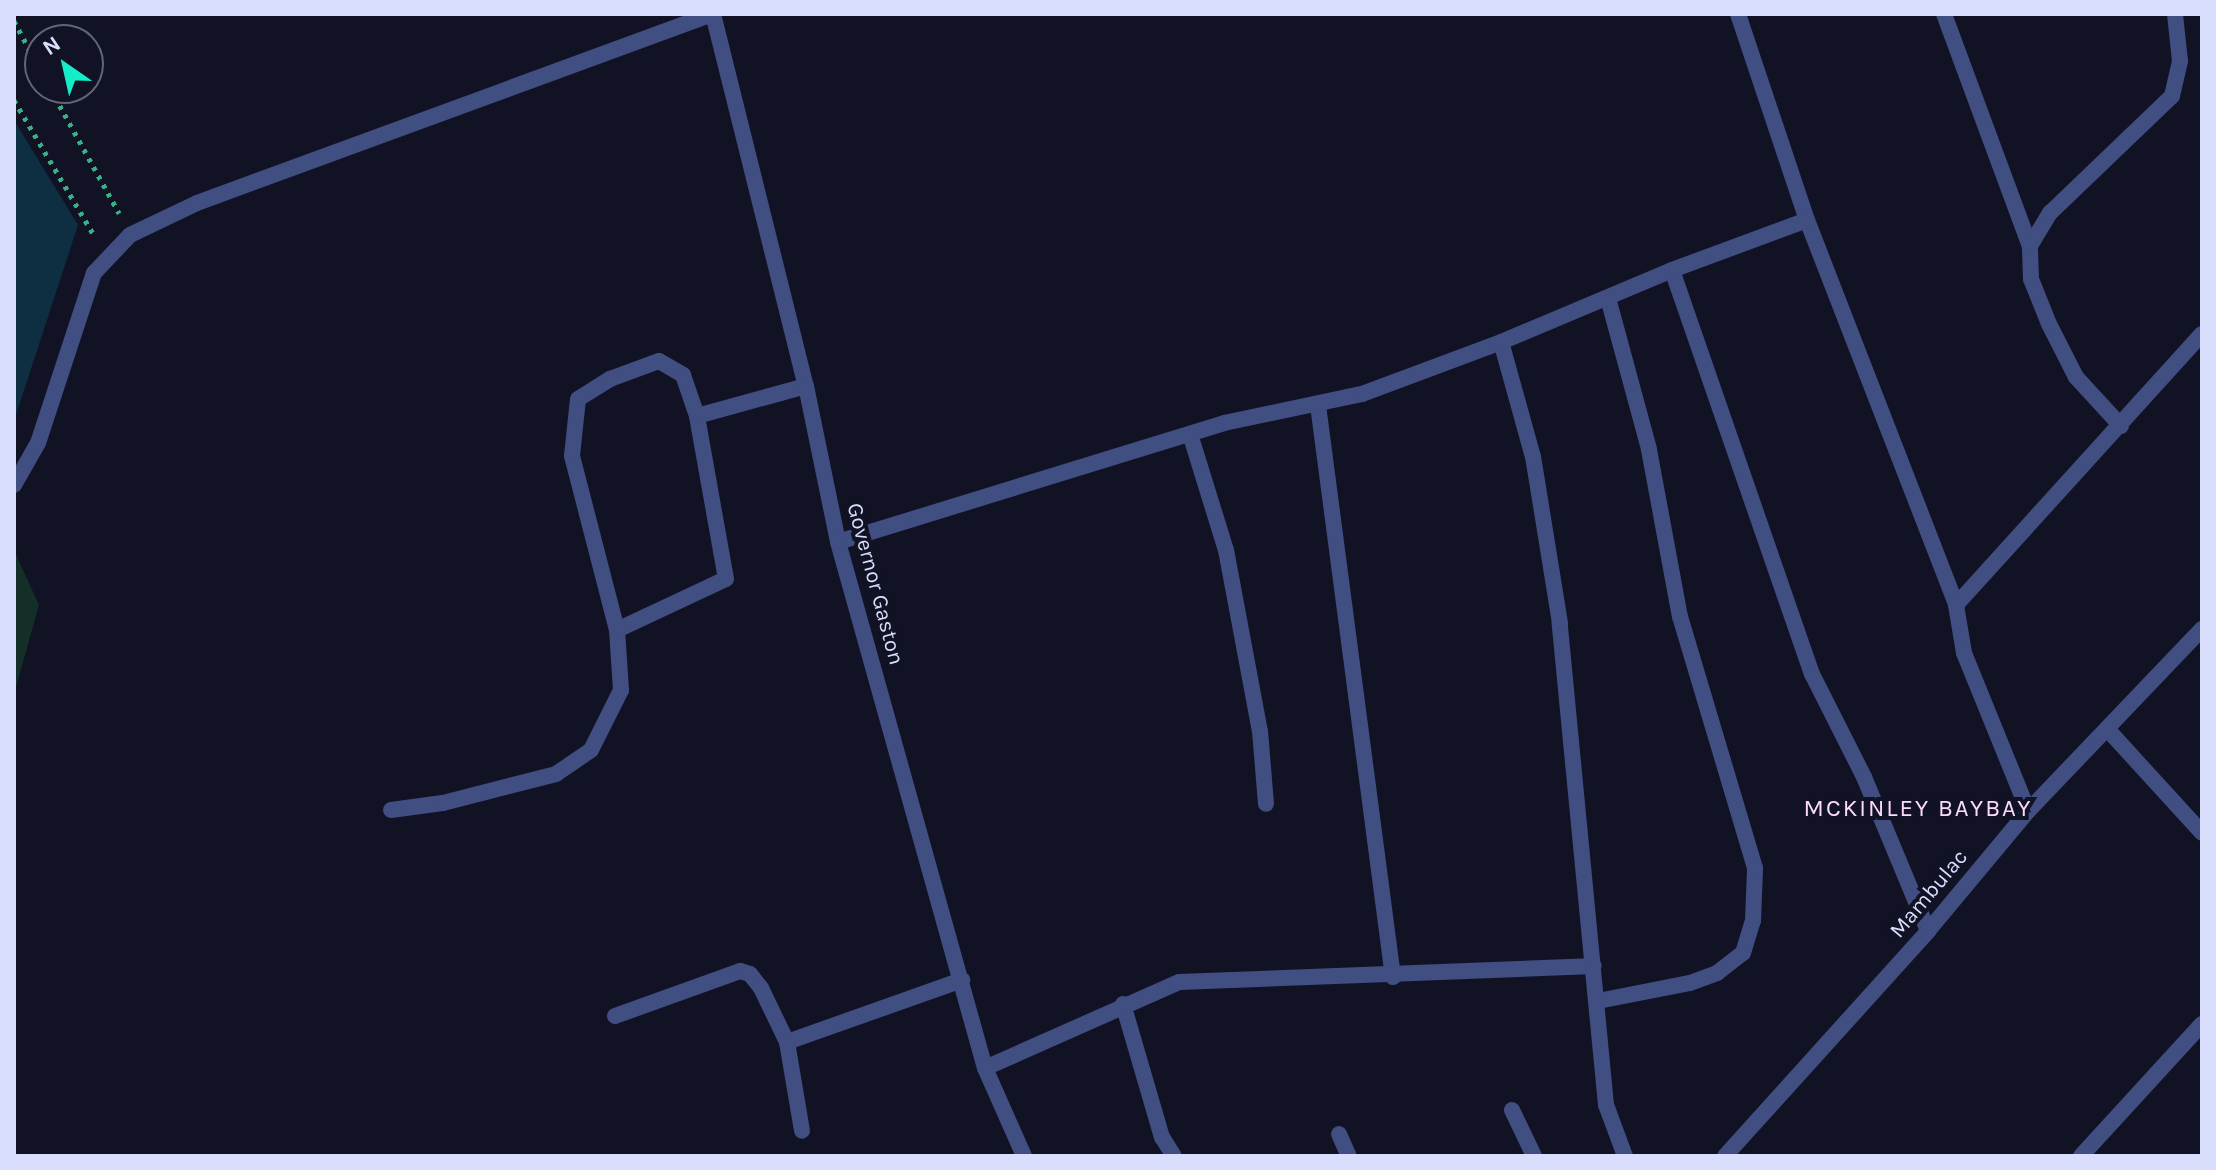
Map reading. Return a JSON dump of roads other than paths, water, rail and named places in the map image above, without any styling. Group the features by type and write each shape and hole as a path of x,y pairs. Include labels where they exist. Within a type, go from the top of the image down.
{"street":[{"path":"14,485 38,443 94,273 130,235 197,203 712,14"},
{"name":"Governor Gaston","path":"712,14 806,386 838,542 985,1068 1024,1156"},
{"path":"1738,14 1807,220 1956,605 1964,653 2028,811"},
{"path":"1944,14 2030,246 2031,279 2076,377 2121,426"},
{"path":"2030,246 2050,213 2172,96 2180,61 2175,14"},
{"path":"838,542 1190,434 1318,405 1418,377 1672,270 1807,220"},
{"path":"1672,270 1812,674 1864,777 1928,931"},
{"path":"1598,1001 1690,983 1717,973 1743,953 1753,921 1755,868 1680,617 1649,449 1608,298"},
{"path":"1956,605 2202,334"},
{"path":"1501,342 1533,457 1560,623 1606,1105 1620,1154"},
{"path":"391,810 443,803 476,790 556,774 591,750 621,690 617,630 572,456 578,399 610,379 659,361 683,375 697,416 726,579 617,630"},
{"path":"697,416 806,386"},
{"path":"1318,405 1393,977"},
{"path":"1190,434 1226,550 1260,731 1266,804"},
{"name":"Mambulac","path":"1725,1156 1928,931 2028,811 2109,731 2202,629"},
{"path":"2109,731 2202,833"},
{"path":"985,1068 1123,1004 1179,982 1393,977 1594,966"},
{"path":"615,1016 740,971 750,974 761,988 787,1042 802,1131"},
{"path":"787,1042 962,980"},
{"path":"1123,1004 1162,1137 1174,1156"},
{"path":"2081,1156 2202,1024"},
{"path":"1512,1110 1534,1156"},
{"path":"1339,1134 1349,1156"}],"water":[{"path":"14,120 78,225 14,421"}],"district":[{"name":"MCKINLEY BAYBAY","path":"1918,809"}]}
